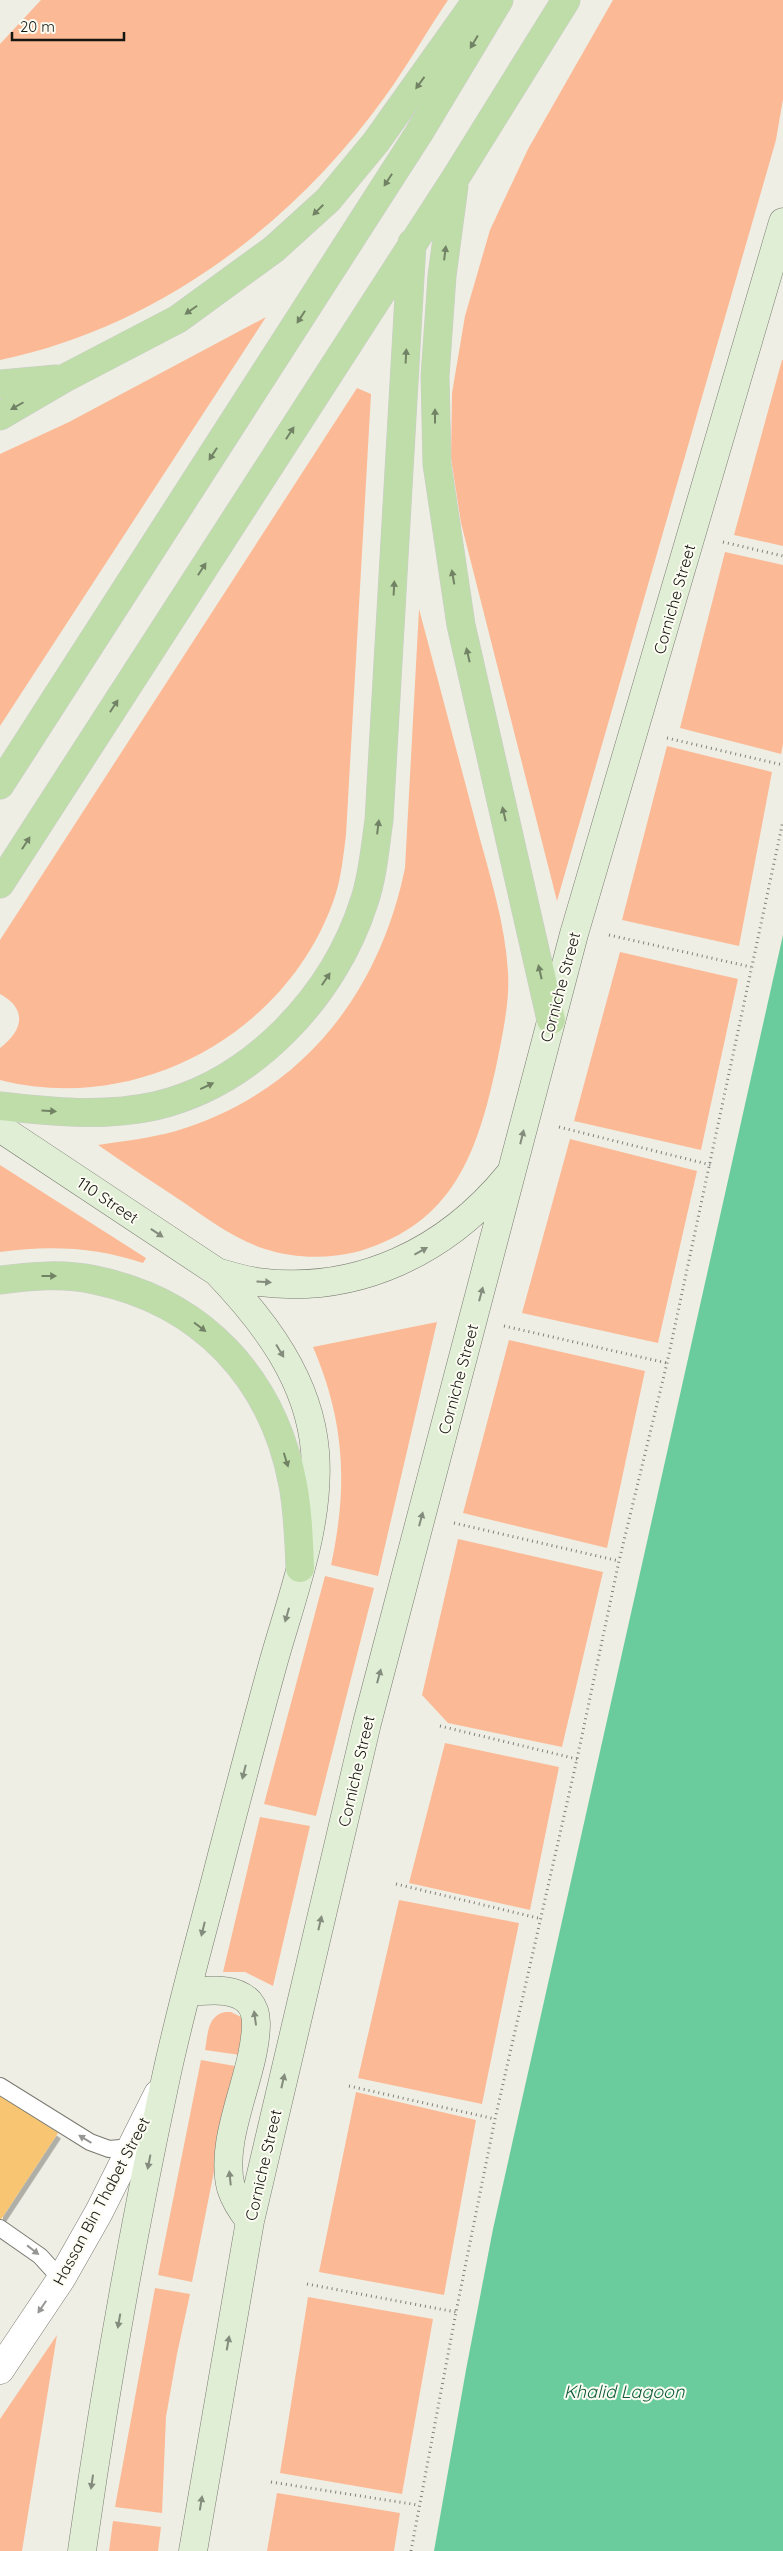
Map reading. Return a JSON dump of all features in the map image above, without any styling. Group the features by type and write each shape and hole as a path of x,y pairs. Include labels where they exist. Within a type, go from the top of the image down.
{"main road":[{"path":"0,416 65,378 178,319 274,249 302,226 328,200 376,142 477,0"},
{"path":"0,786 419,133 499,0"},
{"path":"0,884 456,177 566,0"},
{"path":"456,177 442,276 435,376 435,420 442,508 461,625 551,1020"},
{"name":"Corniche Street","path":"193,2551 250,2222 367,1723 514,1168 551,1020 783,222"},
{"path":"0,1106 84,1112 120,1111 156,1106 184,1096 238,1069 262,1051 304,1009 329,976 349,940 364,901 373,863 378,820 391,637 412,243"},
{"path":"0,384 65,378"},
{"name":"110 Street","path":"0,1128 217,1272"},
{"path":"217,1272 258,1282 300,1284 342,1279 382,1269 421,1252 456,1229 488,1201 514,1168"},
{"path":"82,2551 94,2464 165,2080 253,1736 300,1568 314,1504 316,1476 310,1421 291,1369 259,1319 217,1272"},
{"path":"0,1280 62,1276 93,1279 125,1287 156,1300 184,1316 210,1335 234,1358 255,1383 270,1414 293,1484 298,1520 300,1568"},
{"path":"187,1992 232,1992 250,2003 255,2012 256,2032 234,2129 229,2170 231,2188 239,2206 250,2222"}],"street":[{"name":"Hassan Bin Thabet Street","path":"0,2370 60,2279 99,2212 165,2080"}],"lane":[{"path":"0,2086 90,2142 109,2149 132,2147"},
{"path":"0,2228 40,2256 60,2279"}],"path":[{"path":"722,541 783,556"},
{"path":"666,738 783,765"},
{"path":"412,2551 418,2505 495,2119 542,1919 619,1561 667,1363 711,1165 783,821"},
{"path":"608,935 752,967"},
{"path":"558,1127 711,1165"},
{"path":"502,1325 667,1363"},
{"path":"454,1523 619,1561"},
{"path":"440,1726 577,1759"},
{"path":"396,1884 542,1919"},
{"path":"349,2086 495,2119"},
{"path":"307,2284 456,2312"},
{"path":"271,2482 418,2505"}],"shaded area":[{"path":"41,0 448,0 384,98 347,145 307,188 263,229 216,265 165,297 112,324 57,345 0,360 0,44"},
{"path":"613,0 783,0 783,99 776,140 557,901 461,523 451,458 452,393 465,316 490,230 528,149"},
{"path":"266,317 0,726 0,454 69,422"},
{"path":"783,360 783,546 734,535"},
{"path":"357,388 371,394 346,835 336,894 311,949 280,991 243,1026 200,1054 153,1074 103,1086 52,1088 0,1080 0,1048 14,1034 19,1020 15,1006 0,994 0,940"},
{"path":"725,552 783,565 783,744 781,754 680,728"},
{"path":"419,609 491,879 504,935 508,972 508,996 496,1067 480,1129 469,1156 456,1181 439,1203 418,1223 392,1239 349,1254 325,1257 288,1255 244,1241 224,1230 98,1145 176,1131 221,1114 261,1092 297,1064 328,1032 354,997 376,957 393,914 405,868"},
{"path":"667,746 772,772 739,946 622,920"},
{"path":"620,952 738,979 701,1150 574,1121"},
{"path":"570,1139 697,1171 658,1343 522,1313"},
{"path":"0,1165 146,1258 143,1263 108,1254 72,1249 54,1248 0,1252"},
{"path":"437,1322 378,1576 331,1565 340,1508 340,1454 332,1402 313,1347"},
{"path":"509,1340 645,1371 607,1548 463,1513"},
{"path":"458,1539 603,1572 562,1747 448,1723 422,1695"},
{"path":"325,1576 374,1588 316,1816 264,1804"},
{"path":"445,1743 559,1767 530,1910 409,1883"},
{"path":"260,1817 310,1826 273,1986 245,1972 223,1972"},
{"path":"399,1900 519,1923 482,2104 358,2078"},
{"path":"225,2012 231,2012 243,2018 240,2055 205,2050 209,2026 215,2017"},
{"path":"201,2060 235,2066 192,2282 158,2275"},
{"path":"356,2092 476,2120 444,2295 319,2272"},
{"path":"155,2288 190,2294 166,2417 162,2513 115,2507"},
{"path":"308,2297 433,2319 402,2494 280,2473"},
{"path":"57,2335 22,2551 0,2551 0,2419"},
{"path":"277,2493 400,2513 394,2551 267,2551"},
{"path":"113,2521 161,2527 158,2551 109,2551"}],"water":[{"name":"Khalid Lagoon","path":"783,935 783,2551 434,2551 493,2229"}],"building":[{"path":"0,2095 58,2133 0,2221"}]}
